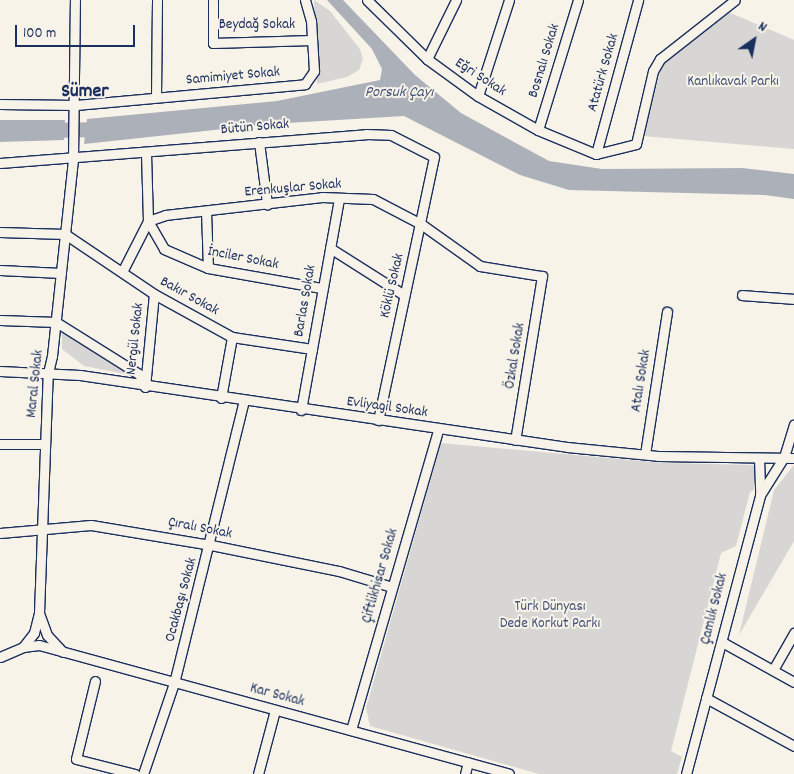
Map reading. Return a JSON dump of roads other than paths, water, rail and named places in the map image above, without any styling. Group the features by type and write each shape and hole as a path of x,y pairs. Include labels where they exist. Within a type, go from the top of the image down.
{"street":[{"name":"Maral Sokak","path":"39,613 48,373 62,273 73,159 76,105 76,0"},
{"path":"156,97 157,0"},
{"name":"Beydağ Sokak","path":"213,0 213,42 312,40"},
{"name":"Samimiyet Sokak","path":"0,104 76,105 305,84 314,72 308,3 305,0"},
{"name":"Eğri Sokak","path":"367,0 427,59 478,96 538,130 596,154"},
{"path":"427,59 456,0"},
{"path":"478,96 509,0"},
{"name":"Bosnalı Sokak","path":"538,130 578,0"},
{"name":"Atatürk Sokak","path":"596,154 638,0"},
{"path":"596,154 636,144 653,71 660,59 735,0"},
{"name":"Bütün Sokak","path":"0,162 73,159 259,142 391,135 434,157"},
{"path":"259,142 267,204"},
{"path":"122,272 148,221 146,152"},
{"name":"Köklü Sokak","path":"378,420 434,157"},
{"name":"Erenkuşlar Sokak","path":"148,221 165,216 267,204 339,198 372,199 421,224 480,266 542,276"},
{"name":"Barlas Sokak","path":"301,410 321,288 339,198"},
{"path":"206,211 208,268"},
{"name":"İnciler Sokak","path":"148,221 164,249 208,268 321,288"},
{"path":"0,232 65,234"},
{"name":"Bakır Sokak","path":"65,234 154,294 232,337 312,348"},
{"path":"330,248 404,295"},
{"path":"0,270 62,273"},
{"name":"Özkal Sokak","path":"515,440 542,276"},
{"name":"Nergül Sokak","path":"144,387 154,294"},
{"path":"742,295 794,299"},
{"name":"Atalı Sokak","path":"645,454 667,312"},
{"path":"0,320 56,322 139,374 144,387"},
{"path":"221,398 232,337"},
{"name":"Evliyagil Sokak","path":"0,371 48,373 515,440 645,454 794,458"},
{"name":"Ocakbaşı Sokak","path":"143,774 174,682 211,544 244,402"},
{"name":"Çamlık Sokak","path":"686,774 760,495 784,457 794,424"},
{"name":"Çiftlikhisar Sokak","path":"351,730 438,430"},
{"path":"0,444 44,444"},
{"path":"759,458 760,495"},
{"name":"Çıralı Sokak","path":"0,533 91,525 211,544 339,571 392,587"},
{"path":"0,657 23,647 34,633 39,613"},
{"path":"39,613 47,635 63,652"},
{"path":"774,670 794,633"},
{"path":"722,642 794,682"},
{"name":"Kar Sokak","path":"23,647 39,645 509,774"},
{"path":"95,681 76,759 135,774"},
{"path":"706,698 794,746"},
{"path":"258,774 275,710"},
{"path":"465,774 468,762"}],"water":[{"name":"Porsuk Çayı","path":"327,0 343,0 415,75 461,113 549,161 602,169 742,168 794,174 794,199 765,195 569,190 520,175 404,116 271,124 84,144 87,119 277,101 380,80 382,69 372,49"},
{"path":"0,120 65,120 64,140 0,142"}],"waterway":[{"name":"Porsuk Çayı","path":"44,130 106,129"}],"district":[{"name":"Sümer","path":"85,92"}],"park label":[{"name":"Kanlıkavak Parkı","path":"733,83"},
{"name":"Türk Dünyası Dede Korkut Parkı","path":"550,616"}]}
